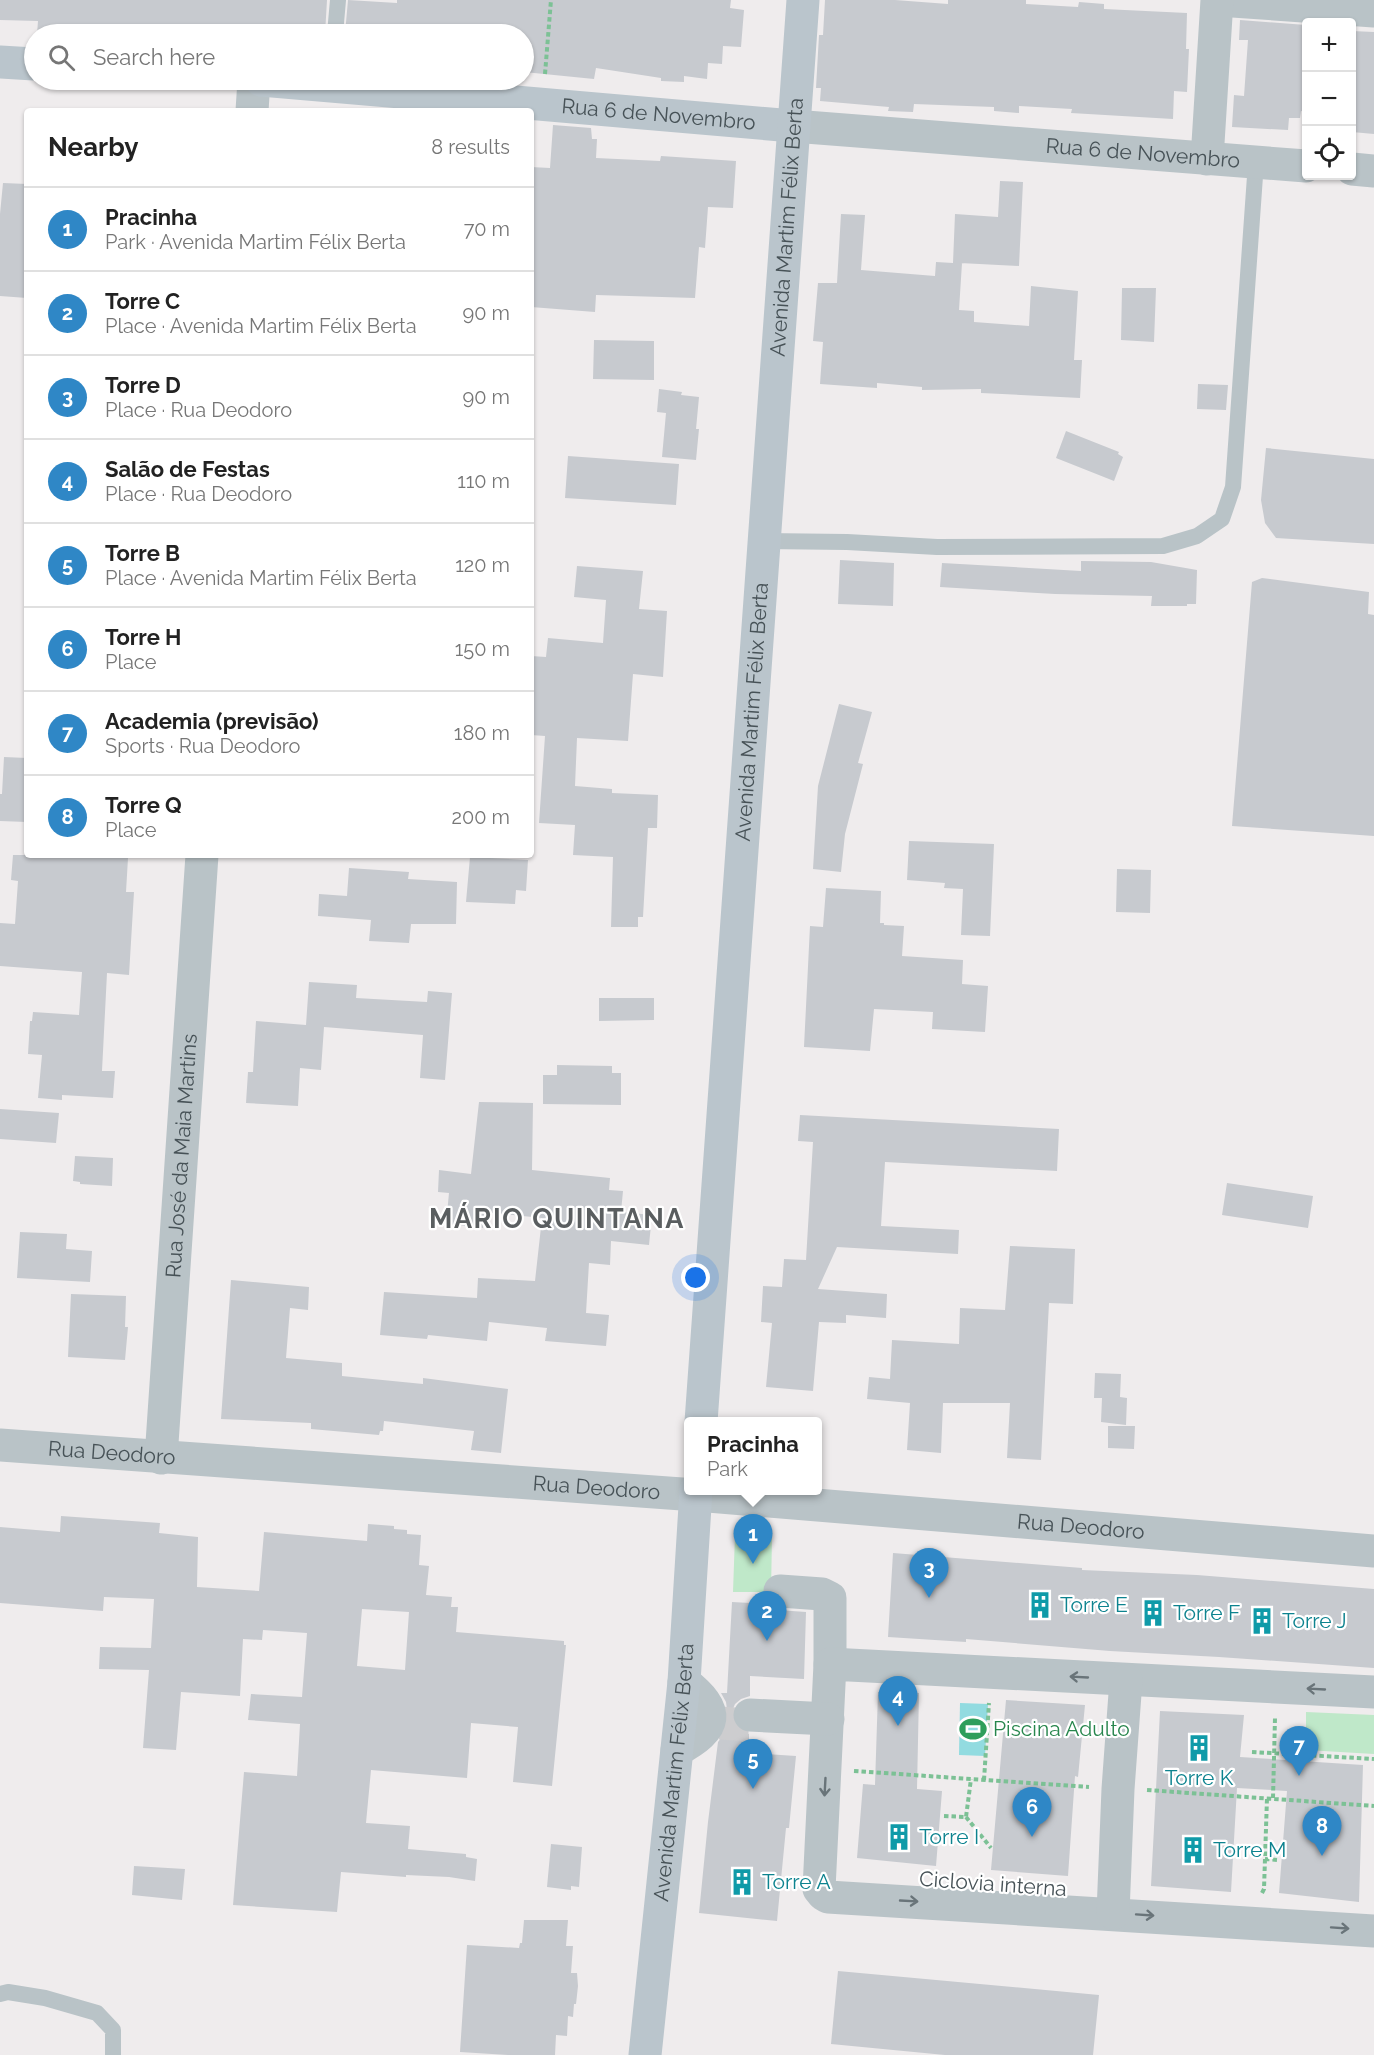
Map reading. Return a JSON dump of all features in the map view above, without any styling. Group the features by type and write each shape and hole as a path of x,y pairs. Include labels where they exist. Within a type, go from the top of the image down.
{"street":[{"name":"Avenida Martim Félix Berta","path":"701,1417 802,0"},
{"path":"1207,159 1218,0 1374,11"},
{"path":"0,62 24,63"},
{"path":"252,108 253,90"},
{"name":"Rua 6 de Novembro","path":"402,90 793,126 1302,166"},
{"path":"1356,169 1374,171"},
{"name":"Rua José da Maia Martins","path":"161,1458 202,858"},
{"name":"Rua Deodoro","path":"0,1445 161,1458 684,1492"},
{"name":"Avenida Martim Félix Berta","path":"645,2055 684,1682 696,1495"},
{"name":"Rua Deodoro","path":"719,1495 1374,1551"},
{"path":"780,1591 822,1594 830,1598 828,1724 819,1888 828,1897 1374,1931"},
{"path":"830,1664 1374,1692"},
{"path":"1113,1913 1118,1789 1126,1680"},
{"path":"684,1682 727,1718 828,1724"},
{"path":"677,1750 727,1718"}],"lane":[{"path":"336,24 338,0"},
{"path":"764,541 847,542 936,547 1163,546 1197,536 1222,519 1233,487 1256,162"},
{"path":"0,1994 8,1992 45,1998 97,2013 113,2030 113,2055"}],"path":[{"path":"542,104 551,0"},
{"path":"984,1780 988,1704 1007,1673"},
{"path":"1273,1798 1276,1687"},
{"path":"1252,1752 1374,1759"},
{"path":"971,1779 966,1817 991,1848"},
{"path":"1250,1922 1264,1888 1267,1798"},
{"path":"944,1816 966,1817"},
{"path":"1265,1859 1278,1860"}],"green space":[{"path":"735,1535 772,1536 771,1592 733,1592"},
{"path":"1306,1712 1374,1715 1374,1754 1306,1750"}],"water":[{"name":"Piscina Adulto","path":"960,1703 988,1704 985,1756 959,1755"}],"building":[{"path":"0,0 327,0 326,24 38,24 38,21 0,20"},
{"path":"348,0 397,3 397,0 731,0 730,8 744,10 741,47 723,46 722,64 708,63 707,79 684,76 684,82 661,81 661,78 596,68 594,79 534,73 534,24 346,24"},
{"path":"825,0 895,0 948,4 948,0 1026,0 1026,4 1078,7 1079,2 1104,4 1104,9 1187,13 1186,49 1189,49 1187,92 1174,91 1173,119 1071,113 1072,109 1019,106 1019,113 994,111 994,107 914,104 913,112 888,111 889,107 820,101 821,88 816,88 819,35 823,35"},
{"path":"1240,20 1302,25 1302,111 1300,118 1289,118 1288,130 1232,127 1234,95 1244,96 1248,40 1239,40"},
{"path":"1356,31 1374,32 1374,134 1356,132"},
{"path":"553,125 591,128 592,139 597,139 596,158 660,161 661,156 736,161 733,208 708,207 705,248 699,247 695,298 596,295 595,312 534,307 534,167 550,168"},
{"path":"1000,181 1023,182 1019,266 962,263 959,310 974,311 974,322 1029,326 1031,286 1078,291 1074,360 1082,360 1080,398 981,393 981,389 922,390 922,387 877,383 877,388 820,384 823,342 813,341 818,283 837,283 841,214 865,215 861,270 935,276 936,262 953,263 955,214 998,217"},
{"path":"3,183 24,184 24,298 0,296 0,214"},
{"path":"1122,288 1156,288 1154,342 1121,340"},
{"path":"594,340 654,341 654,380 593,379"},
{"path":"1198,384 1228,385 1226,410 1197,409"},
{"path":"659,389 699,397 696,460 662,457 666,413 657,412"},
{"path":"1066,431 1119,452 1118,454 1123,457 1114,481 1056,458"},
{"path":"1266,448 1374,459 1374,544 1276,538 1265,523 1261,500"},
{"path":"568,456 679,464 676,505 565,498"},
{"path":"840,560 894,563 893,606 838,604"},
{"path":"1081,561 1151,562 1197,570 1196,604 1151,606 1152,596 1055,594 940,587 942,563 1081,571"},
{"path":"577,566 643,571 639,609 667,611 663,677 633,674 628,741 577,738 575,786 612,789 612,793 658,795 657,828 648,828 643,917 638,917 638,927 611,927 613,857 573,855 575,825 539,823 545,736 534,735 534,656 546,657 548,638 603,643 606,600 574,597"},
{"path":"1262,578 1369,592 1368,614 1374,615 1374,836 1232,826 1252,582"},
{"path":"839,704 872,712 858,763 863,764 845,834 841,872 813,869 818,786"},
{"path":"4,757 24,758 24,822 0,821 0,794 2,794"},
{"path":"909,841 994,844 990,936 961,935 963,889 944,888 945,883 907,880"},
{"path":"13,855 24,855 24,858 128,858 126,892 134,892 129,975 107,973 102,1071 115,1071 113,1098 62,1095 62,1100 38,1098 42,1055 28,1054 30,1021 32,1021 33,1012 79,1015 82,972 0,966 0,923 15,924 18,881 11,880"},
{"path":"470,858 528,860 526,891 516,890 515,904 466,902"},
{"path":"349,868 409,872 408,879 457,882 456,924 411,924 409,943 369,941 371,920 318,916 319,894 347,896"},
{"path":"1117,869 1151,870 1150,913 1116,912"},
{"path":"826,888 881,891 880,923 904,926 902,956 963,960 962,984 988,986 985,1032 932,1029 933,1012 874,1009 870,1051 804,1047 810,926 823,927"},
{"path":"309,982 357,985 356,998 427,1002 428,991 452,993 445,1080 420,1078 423,1035 324,1027 321,1070 300,1068 298,1106 246,1103 248,1072 253,1072 256,1021 306,1025"},
{"path":"599,998 654,998 654,1020 599,1021"},
{"path":"557,1065 612,1066 612,1073 621,1073 621,1105 543,1104 543,1075 557,1075"},
{"path":"479,1102 533,1103 532,1170 610,1178 609,1190 623,1191 621,1212 652,1215 649,1245 611,1241 610,1265 589,1263 586,1313 609,1315 606,1346 545,1341 547,1328 489,1322 487,1341 428,1335 427,1339 380,1335 384,1292 477,1298 478,1278 535,1281 542,1218 485,1212 483,1228 446,1224 449,1193 438,1192 439,1170 471,1174"},
{"path":"0,1109 59,1113 56,1143 0,1139"},
{"path":"800,1115 1059,1129 1057,1171 885,1162 881,1226 959,1230 958,1254 837,1247 818,1289 887,1294 886,1318 846,1315 846,1323 819,1322 813,1391 766,1387 772,1323 761,1322 763,1286 782,1287 784,1259 806,1260 813,1142 798,1141"},
{"path":"75,1156 113,1158 112,1186 80,1184 80,1182 73,1181"},
{"path":"1227,1183 1313,1196 1308,1228 1222,1215"},
{"path":"20,1232 67,1234 66,1249 92,1251 90,1282 17,1278"},
{"path":"1010,1246 1075,1249 1073,1304 1049,1303 1041,1460 1007,1458 1010,1403 943,1403 941,1453 907,1450 910,1403 867,1399 869,1377 890,1379 892,1340 959,1344 960,1308 1005,1310"},
{"path":"231,1280 309,1287 308,1310 290,1308 286,1358 342,1363 342,1376 423,1384 423,1378 508,1389 501,1453 471,1450 474,1431 384,1421 383,1431 380,1431 379,1435 311,1429 311,1423 221,1419"},
{"path":"71,1294 126,1296 125,1327 128,1327 125,1360 68,1357"},
{"path":"1095,1373 1121,1374 1120,1397 1127,1398 1126,1425 1101,1422 1102,1398 1094,1398"},
{"path":"1108,1426 1135,1426 1134,1449 1108,1448"},
{"path":"61,1516 160,1523 159,1533 198,1537 197,1587 259,1591 264,1532 367,1541 368,1524 394,1526 394,1529 407,1530 407,1534 421,1535 419,1565 429,1566 426,1595 452,1597 451,1607 458,1607 456,1632 564,1641 566,1645 552,1786 513,1782 518,1727 471,1723 467,1778 371,1770 366,1823 410,1826 408,1849 466,1854 466,1857 477,1859 475,1881 449,1877 406,1875 406,1877 341,1872 337,1912 233,1905 244,1772 297,1776 300,1724 248,1720 251,1694 302,1697 307,1633 263,1630 262,1640 243,1639 240,1696 181,1692 176,1750 143,1748 149,1670 99,1669 100,1647 151,1648 154,1599 104,1597 103,1611 0,1603 0,1527 60,1532","holes":["362,1609 409,1612 405,1670 357,1666"]},
{"path":"893,1553 1082,1568 1082,1570 1197,1575 1374,1589 1374,1668 966,1639 966,1642 888,1637"},
{"path":"732,1602 767,1604 778,1610 806,1612 804,1679 750,1676 750,1696 735,1704 731,1713 734,1724 740,1731 749,1734 749,1753 796,1756 777,1921 699,1913 718,1742 725,1733 728,1717 726,1702 721,1693 727,1693"},
{"name":"Torre I","path":"878,1692 919,1693 917,1789 942,1791 936,1866 857,1858 863,1784 875,1785"},
{"path":"1006,1700 1085,1705 1078,1777 1075,1776 1068,1876 991,1870"},
{"path":"1160,1711 1244,1715 1240,1757 1363,1765 1359,1902 1279,1893 1287,1791 1237,1788 1231,1892 1151,1886"},
{"path":"551,1844 582,1847 579,1887 571,1886 571,1890 547,1887"},
{"path":"134,1866 185,1869 182,1900 132,1895"},
{"path":"524,1920 568,1920 566,1946 573,1946 571,1973 577,1973 578,1986 573,2017 568,2016 567,2036 556,2035 555,2055 460,2052 467,1945 519,1948 522,1943"},
{"path":"838,1971 1099,1995 1093,2055 945,2055 831,2044"}],"tunnel":[{"path":"720,1723 749,1725"}],"place":[{"name":"Pracinha","path":"753,1564"},
{"name":"Torre D","path":"929,1598"},
{"name":"Torre E","path":"1040,1605"},
{"name":"Torre F","path":"1153,1613"},
{"name":"Torre J","path":"1262,1621"},
{"name":"Torre C","path":"767,1641"},
{"name":"Salão de Festas","path":"898,1726"},
{"name":"Piscina Adulto","path":"973,1729"},
{"name":"Torre K","path":"1199,1748"},
{"name":"Academia (previsão)","path":"1299,1776"},
{"name":"Torre B","path":"753,1789"},
{"name":"Torre I","path":"899,1837"},
{"name":"Torre H","path":"1032,1837"},
{"name":"Torre M","path":"1193,1850"},
{"name":"Torre Q","path":"1322,1856"},
{"name":"Torre A","path":"742,1882"}],"district":[{"name":"MÁRIO QUINTANA","path":"557,1219"}]}
